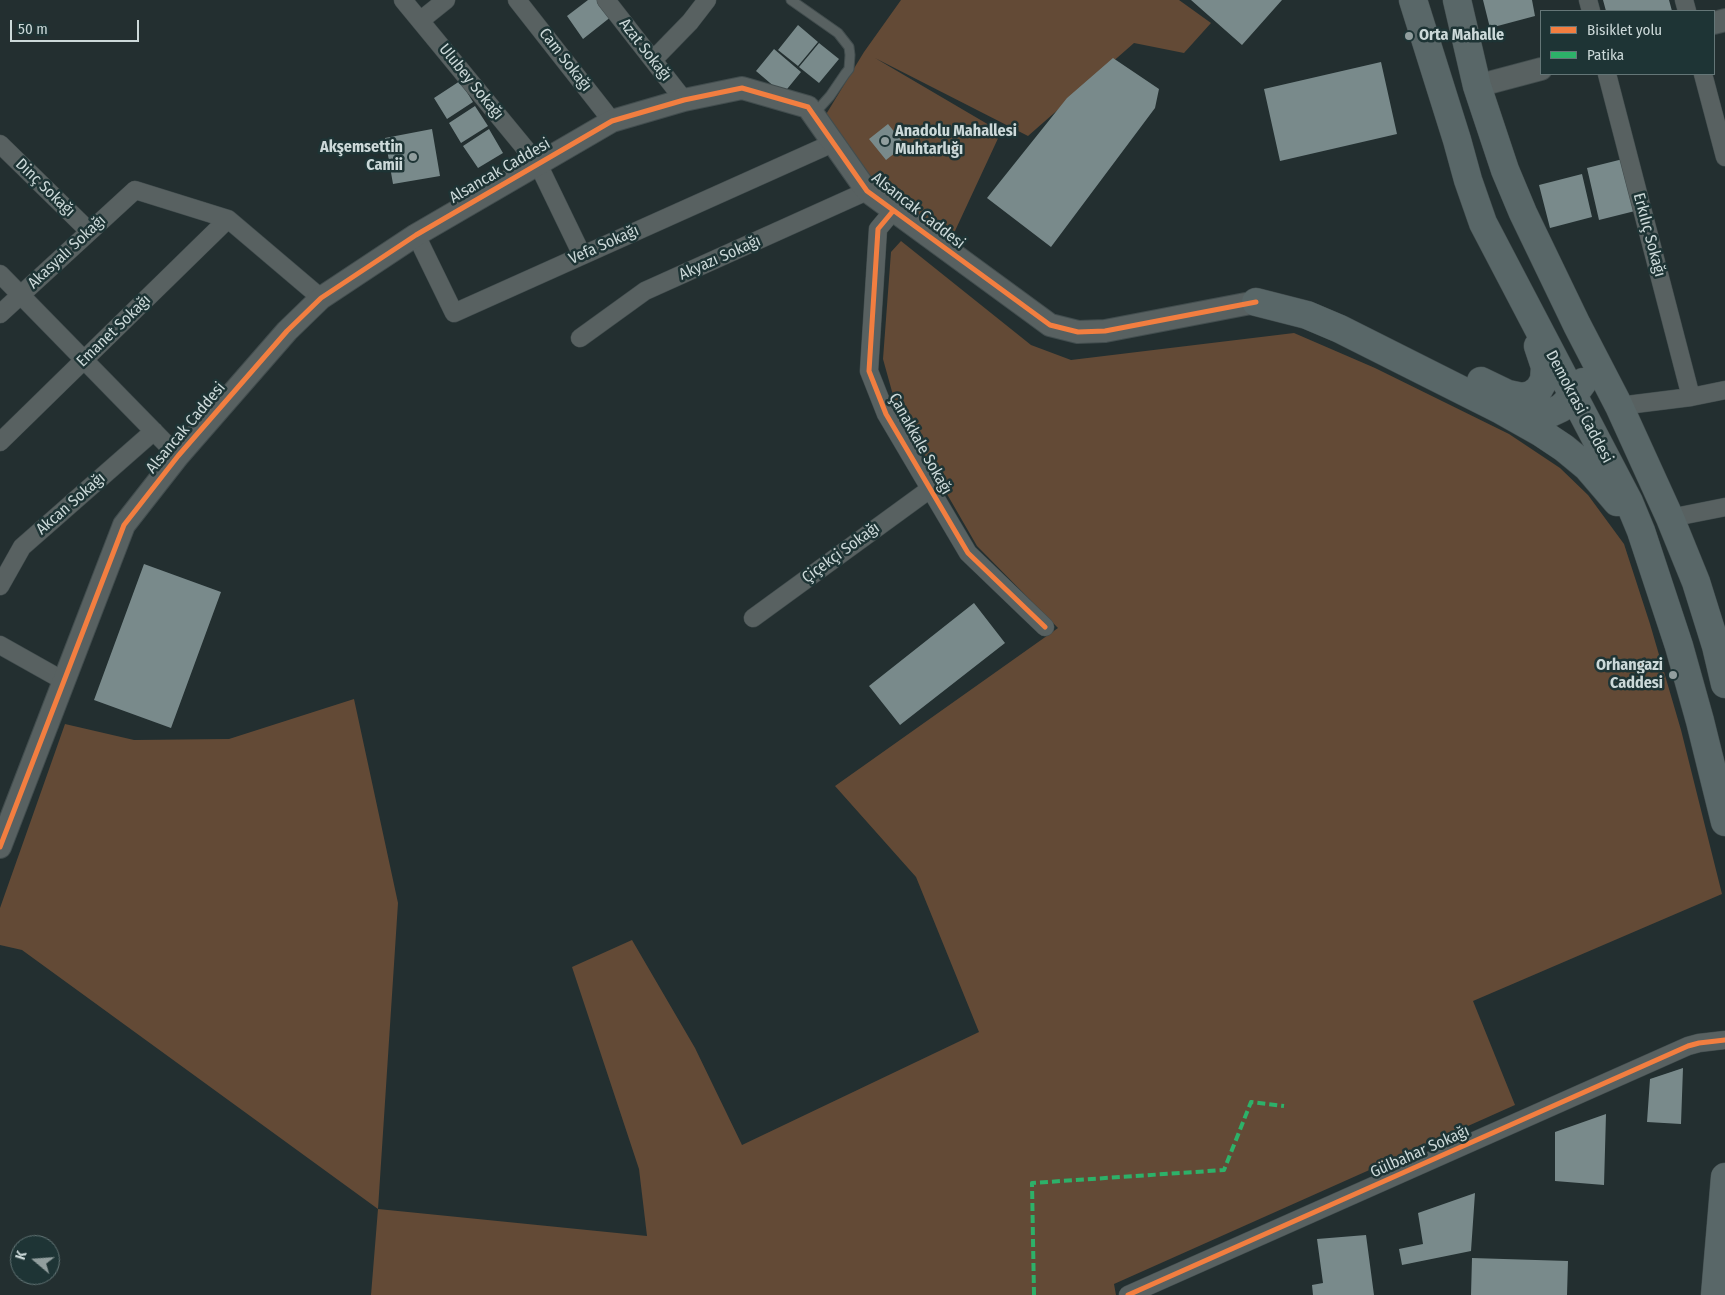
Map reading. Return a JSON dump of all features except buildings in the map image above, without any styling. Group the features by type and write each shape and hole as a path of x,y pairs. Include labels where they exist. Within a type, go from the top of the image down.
{"main road":[{"name":"Demokrasi Caddesi","path":"1413,0 1483,223 1630,502 1679,646 1700,720 1725,822"},
{"name":"Demokrasi Caddesi","path":"1456,0 1477,86 1505,170 1523,212 1619,406 1670,518 1720,645 1725,684"},
{"path":"1457,140 1456,114 1459,102 1467,91 1477,86"},
{"path":"1256,302 1289,298 1308,300 1326,306 1508,394 1522,397 1531,395 1539,389 1544,380 1545,367 1522,297"},
{"path":"1256,302 1307,315 1340,329 1501,410 1540,432 1564,448 1596,477 1641,531"},
{"path":"1501,410 1532,417 1546,415 1561,408 1582,384 1589,366 1590,349"},
{"path":"1715,1295 1725,1177"}],"street":[{"name":"Ulubey Sokağı","path":"403,0 538,164 582,255"},
{"path":"421,20 446,0"},
{"name":"Cam Sokağı","path":"517,0 612,120"},
{"name":"Azat Sokağı","path":"606,0 684,100"},
{"path":"653,60 690,22 707,0"},
{"path":"1477,86 1540,69"},
{"name":"Erkılıç Sokağı","path":"1607,75 1691,397"},
{"path":"1703,75 1725,157"},
{"name":"Alsancak Caddesi","path":"0,847 124,525 178,456 287,331 321,298 416,235 612,120 684,100 742,88 808,107 867,191 1050,325 1078,332 1105,331 1256,302"},
{"name":"Vefa Sokağı","path":"416,235 454,312 833,143"},
{"name":"Dinç Sokağı","path":"0,144 89,231"},
{"name":"Akasyalı Sokağı","path":"0,314 134,190 228,219"},
{"name":"Akyazı Sokağı","path":"580,338 645,291 867,191"},
{"name":"Çanakkale Sokağı","path":"893,211 878,229 869,371 886,414 968,553 1045,627"},
{"path":"228,219 321,298"},
{"name":"Emanet Sokağı","path":"0,442 228,219"},
{"path":"0,274 178,456"},
{"path":"1619,406 1691,397 1725,390"},
{"name":"Akcan Sokağı","path":"0,586 22,548 154,431"},
{"name":"Çiçekçi Sokağı","path":"753,618 930,489"},
{"path":"1670,518 1725,507"},
{"path":"0,645 64,681"},
{"name":"Gülbahar Sokağı","path":"1128,1295 1688,1046 1725,1040"}],"lane":[{"path":"790,0 838,33 844,39 850,55 849,69 846,74 813,115"}],"shaded area":[{"path":"901,0 1179,0 1211,23 1184,53 1134,43 1028,136 875,58 1001,132 948,246 873,182 825,116 864,52"},
{"path":"901,241 1031,345 1071,360 1294,333 1375,368 1509,434 1560,468 1588,495 1624,544 1681,730 1722,894 1473,1001 1515,1105 1114,1284 1116,1295 371,1295 378,1209 647,1236 639,1169 572,967 632,940 695,1048 742,1145 979,1032 916,877 835,786 1058,628 977,546 896,406 883,359 891,252"},
{"path":"354,699 398,903 378,1209 22,950 0,945 0,908 65,724 134,740 229,739"}],"marked path":[{"path":"1034,1295 1032,1183 1224,1170 1251,1102 1284,1106"}],"cycle path":[{"path":"0,847 124,525 178,456 287,331 321,298 416,235 612,121 684,100 742,88 808,107 867,191 1050,325 1078,332 1105,331 1256,302"},
{"path":"893,211 878,229 869,371 886,414 968,553 1045,627"},
{"path":"1128,1295 1688,1046 1725,1040"}],"place":[{"name":"Orta Mahalle","path":"1409,36"},
{"name":"Anadolu Mahallesi Muhtarlığı","path":"885,141"},
{"name":"Akşemsettin Camii","path":"413,157"},
{"name":"Orhangazi Caddesi","path":"1673,675"}]}
